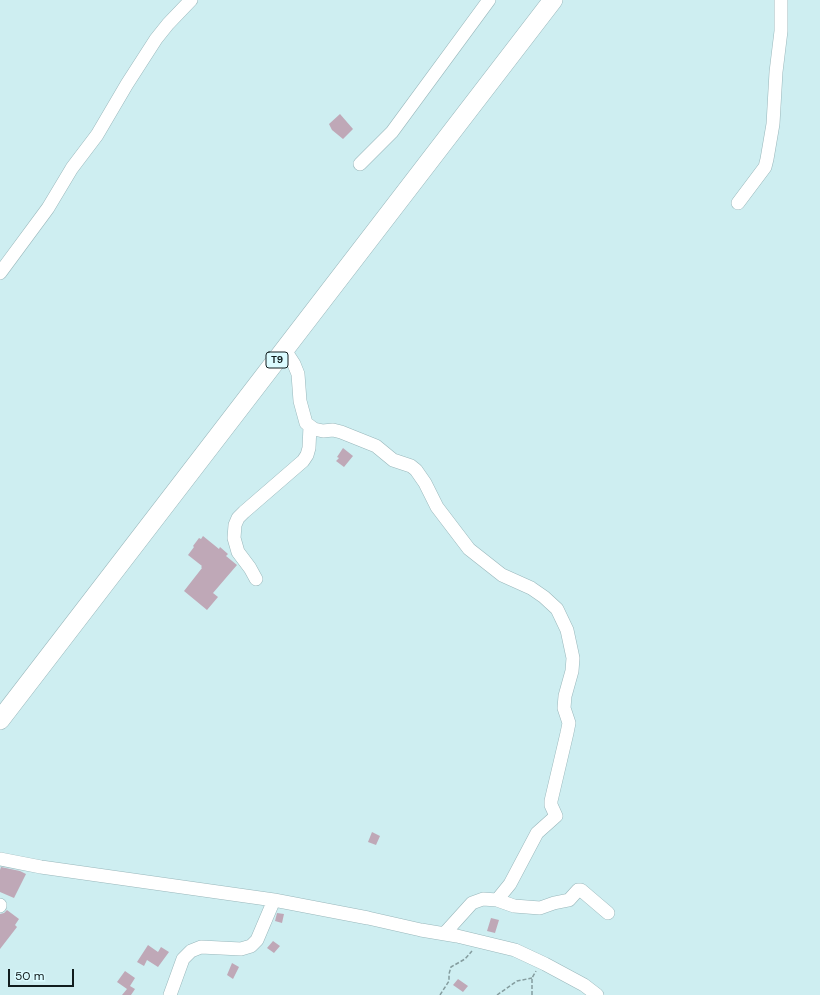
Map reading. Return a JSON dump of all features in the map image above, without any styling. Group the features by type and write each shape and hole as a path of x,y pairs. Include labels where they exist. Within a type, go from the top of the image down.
{"highway":[{"name":"T9","path":"0,720 553,0"}],"street":[{"path":"0,273 48,208 72,168 97,135 127,84 156,40 168,24 191,0"},
{"path":"360,164 392,132 489,0"},
{"path":"738,203 764,167 767,159 773,124 776,72 781,31 781,0"},
{"path":"285,350 294,364 298,374 303,415 306,423 314,429 341,432 376,446 393,460 411,466 416,470 422,479 437,507 469,549 502,575 531,588 544,597 557,609 567,630 573,658 572,671 565,696 564,708 569,722 551,801 551,805 556,816 537,833 510,884 497,900"},
{"path":"256,579 238,552 234,538 235,525 238,518 244,512 303,461 309,448 310,426"},
{"path":"0,859 42,867 274,900 482,941 514,950 545,964 584,985 597,995"},
{"path":"444,934 472,903 483,899 497,900 514,906 540,908 569,900 578,890 582,890 608,913"},
{"path":"170,995 183,959 191,951 201,947 241,949 251,946 257,940 274,900"}],"path":[{"path":"440,995 449,981 451,968 466,959 476,945 482,941"},
{"path":"532,995 532,978 538,969 545,964"},
{"path":"497,995 517,981 532,978"}],"building":[{"path":"340,114 353,129 343,139 332,130 329,124"},
{"path":"343,448 353,456 344,467 336,461 339,458 337,457"},
{"path":"203,536 219,549 220,547 228,554 226,556 237,565 213,593 218,597 207,610 184,591 202,568 202,566 188,555 199,538 201,539"},
{"path":"372,832 380,836 376,845 368,842"},
{"path":"1,867 20,871 26,874 14,898 0,892"},
{"path":"7,910 19,919 15,925 17,927 0,949 0,914"},
{"path":"277,913 284,914 282,923 275,921"},
{"path":"491,918 499,920 495,933 487,931"},
{"path":"273,941 280,946 274,953 267,948"},
{"path":"148,945 158,952 161,947 169,952 158,967 147,960 144,966 137,962"},
{"path":"232,963 239,967 233,979 227,975"},
{"path":"125,971 135,978 130,986 135,989 131,995 122,995 127,989 117,982"},
{"path":"458,979 468,986 463,992 453,985"}]}
